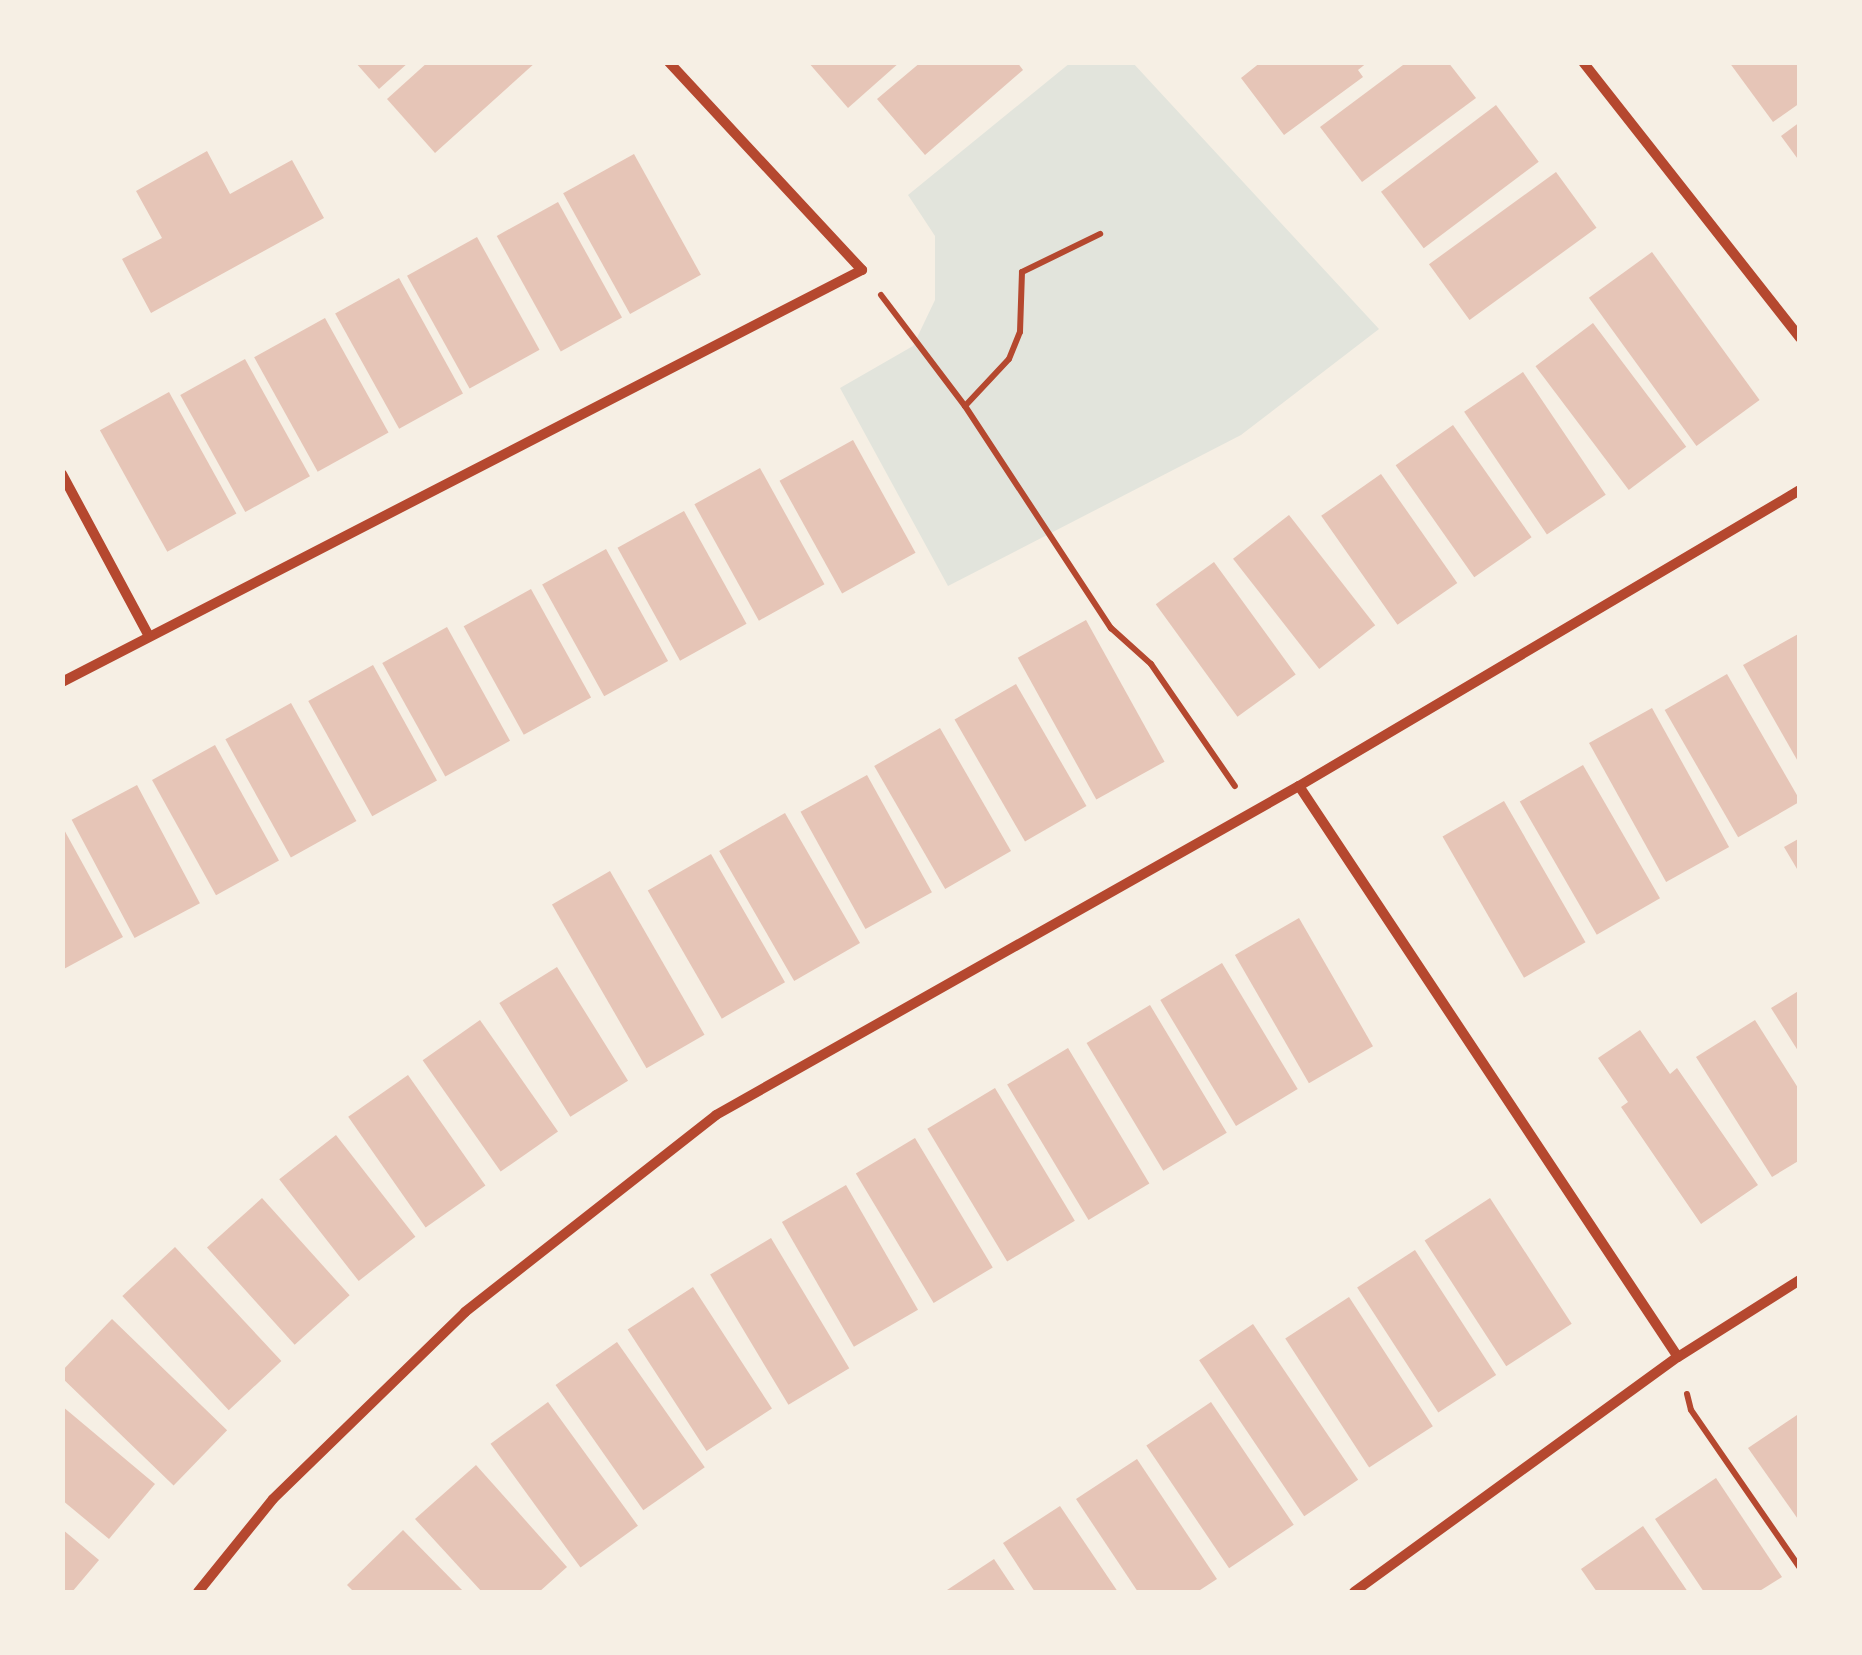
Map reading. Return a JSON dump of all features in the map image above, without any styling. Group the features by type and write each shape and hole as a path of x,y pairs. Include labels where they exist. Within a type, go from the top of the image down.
{"street":[{"path":"62,682 862,270 669,62"},
{"path":"1584,62 1800,338"},
{"path":"62,474 149,636"},
{"path":"198,1592 274,1499 466,1312 716,1115 1300,786 1800,490"},
{"path":"1300,786 1678,1357"},
{"path":"1354,1592 1678,1357 1800,1280"}],"path":[{"path":"965,406 1009,358 1020,332 1022,272 1100,234"},
{"path":"862,270 965,406 1112,628 1151,664 1252,812"},
{"path":"1678,1357 1690,1410 1800,1568"}],"shaded area":[{"path":"1070,63 1133,63 1379,329 1241,435 948,586 840,388 913,346 935,300 935,236 908,195"}],"building":[{"path":"355,62 409,62 379,89"},
{"path":"428,62 536,62 435,153 387,99"},
{"path":"808,62 900,62 848,108"},
{"path":"921,62 1017,62 1023,70 925,155 877,99"},
{"path":"1261,62 1368,62 1358,70 1363,77 1284,135 1241,78"},
{"path":"1407,62 1448,62 1476,98 1362,182 1320,127"},
{"path":"1729,62 1800,62 1800,103 1773,122"},
{"path":"1496,105 1539,162 1424,248 1381,192"},
{"path":"1800,122 1800,162 1781,136"},
{"path":"207,151 230,194 292,160 324,218 151,313 122,259 162,238 136,191"},
{"path":"634,154 701,275 630,314 563,193"},
{"path":"1556,172 1597,228 1470,320 1429,264"},
{"path":"558,202 622,317 561,351 497,236"},
{"path":"477,237 540,350 470,389 407,276"},
{"path":"1652,252 1760,400 1696,446 1589,298"},
{"path":"399,278 463,393 399,429 335,313"},
{"path":"325,318 389,433 318,472 254,357"},
{"path":"1593,323 1686,447 1629,490 1535,366"},
{"path":"245,359 310,476 245,512 180,395"},
{"path":"1523,372 1606,495 1547,534 1464,412"},
{"path":"169,392 236,514 167,552 100,430"},
{"path":"1453,425 1532,537 1474,577 1396,465"},
{"path":"853,440 916,553 842,594 780,481"},
{"path":"760,468 824,584 759,621 694,504"},
{"path":"1381,474 1457,583 1397,625 1321,516"},
{"path":"684,511 747,624 680,661 618,548"},
{"path":"1289,515 1375,625 1319,669 1233,559"},
{"path":"606,549 668,661 604,696 542,584"},
{"path":"1214,562 1296,674 1237,717 1156,604"},
{"path":"531,589 591,697 524,735 464,626"},
{"path":"1086,620 1165,762 1096,800 1018,658"},
{"path":"447,627 510,741 445,777 382,663"},
{"path":"1800,633 1800,765 1743,665"},
{"path":"373,665 437,780 372,816 308,701"},
{"path":"1727,674 1800,800 1738,837 1665,710"},
{"path":"1016,684 1086,806 1025,842 955,720"},
{"path":"291,703 356,821 291,857 225,739"},
{"path":"1652,708 1729,847 1666,882 1589,743"},
{"path":"940,728 1011,851 945,889 874,766"},
{"path":"215,745 279,860 216,895 152,780"},
{"path":"1583,765 1660,898 1597,935 1520,802"},
{"path":"867,775 932,892 865,929 801,812"},
{"path":"137,785 200,903 135,938 72,820"},
{"path":"1504,801 1586,942 1524,978 1443,837"},
{"path":"785,813 860,943 794,981 719,851"},
{"path":"62,826 123,937 62,970"},
{"path":"1800,838 1800,874 1784,847"},
{"path":"711,854 785,982 722,1019 648,890"},
{"path":"610,871 705,1035 646,1068 552,904"},
{"path":"1299,918 1373,1046 1309,1083 1235,955"},
{"path":"1222,963 1298,1089 1236,1126 1160,1000"},
{"path":"557,967 628,1081 570,1117 499,1003"},
{"path":"1800,990 1800,1054 1771,1008"},
{"path":"1150,1005 1227,1133 1163,1171 1087,1043"},
{"path":"480,1020 558,1131 501,1172 423,1060"},
{"path":"1755,1020 1800,1091 1800,1160 1772,1177 1696,1057"},
{"path":"1640,1030 1670,1074 1677,1068 1758,1185 1701,1224 1621,1107 1628,1102 1598,1058"},
{"path":"1068,1048 1149,1183 1089,1220 1007,1085"},
{"path":"408,1075 485,1186 426,1227 348,1117"},
{"path":"995,1088 1075,1221 1007,1262 927,1129"},
{"path":"336,1135 415,1237 359,1281 279,1179"},
{"path":"915,1138 993,1267 934,1303 856,1174"},
{"path":"846,1185 918,1310 854,1347 782,1222"},
{"path":"262,1198 350,1295 295,1345 207,1248"},
{"path":"1490,1198 1572,1324 1506,1366 1425,1240"},
{"path":"771,1238 849,1368 788,1405 710,1275"},
{"path":"175,1247 281,1361 229,1410 122,1296"},
{"path":"1415,1250 1496,1375 1438,1413 1357,1288"},
{"path":"693,1287 772,1409 707,1451 628,1329"},
{"path":"1349,1297 1433,1426 1369,1468 1285,1338"},
{"path":"112,1319 227,1430 174,1486 62,1378 62,1371"},
{"path":"1253,1324 1358,1480 1304,1516 1199,1360"},
{"path":"617,1342 705,1467 643,1510 556,1385"},
{"path":"548,1402 638,1526 580,1568 491,1444"},
{"path":"1211,1402 1294,1525 1229,1568 1146,1446"},
{"path":"62,1406 155,1484 109,1539 62,1500"},
{"path":"1800,1413 1800,1522 1748,1448"},
{"path":"1137,1459 1217,1579 1197,1592 1138,1592 1076,1499"},
{"path":"476,1465 567,1567 539,1592 482,1592 415,1519"},
{"path":"1716,1478 1782,1577 1758,1592 1704,1592 1655,1519"},
{"path":"1060,1506 1118,1592 1035,1592 1003,1543"},
{"path":"1643,1526 1688,1592 1597,1592 1581,1569"},
{"path":"62,1529 99,1560 72,1592 62,1592"},
{"path":"403,1530 464,1592 354,1592 347,1585"},
{"path":"994,1559 1016,1592 944,1592"}]}
